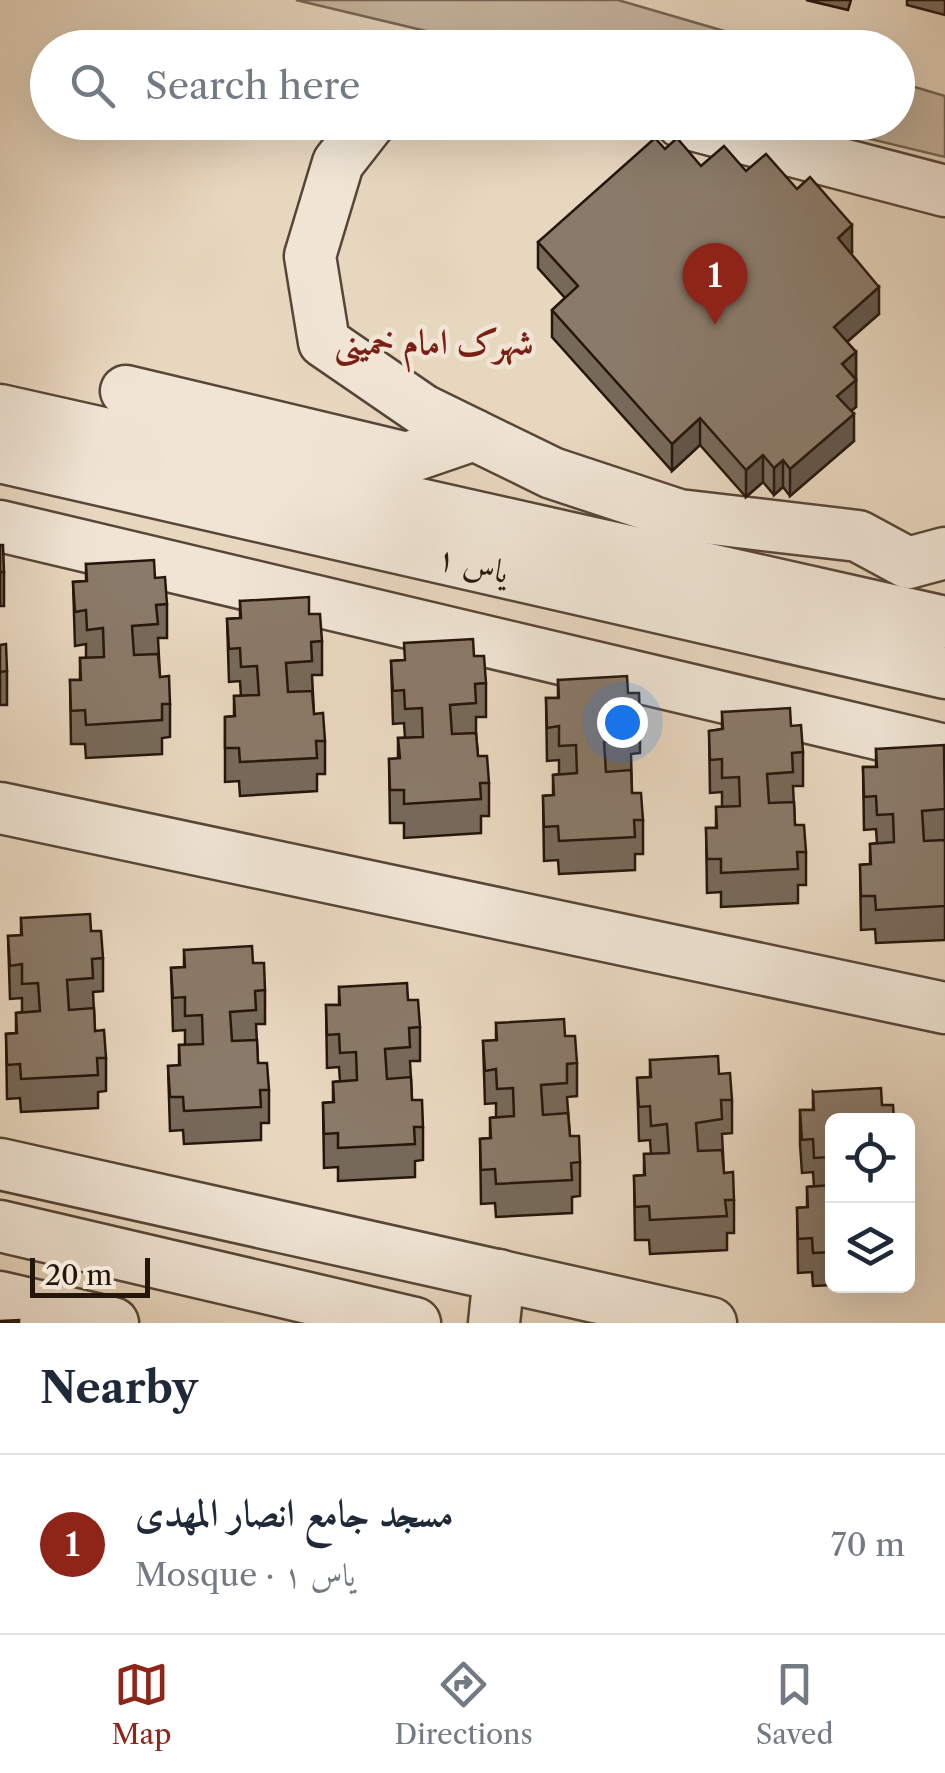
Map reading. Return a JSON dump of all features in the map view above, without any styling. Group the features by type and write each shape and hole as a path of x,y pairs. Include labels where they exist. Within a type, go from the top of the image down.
{"street":[{"path":"356,140 338,163 310,256 324,342 423,410 552,473 679,515 858,536 908,563 945,553"},
{"path":"749,140 943,191"},
{"path":"126,391 407,458 474,435"},
{"name":"یاس ۱","path":"0,410 945,622"},
{"name":"یاس ۱","path":"0,457 945,673"},
{"path":"0,526 945,750"},
{"path":"0,808 945,1008"},
{"path":"0,1164 496,1299 711,1323"},
{"path":"0,1226 415,1323"},
{"path":"0,1297 114,1323"}],"shaded area":[{"path":"296,0 618,0 721,30 422,30"},
{"path":"915,87 945,96 945,157 874,140 915,140"}],"building":[{"path":"653,140 665,149 679,140 701,166 724,146 746,171 766,154 797,189 810,177 852,225 838,238 879,287 834,327 856,352 842,364 856,380 837,396 854,414 790,469 783,460 774,468 763,455 746,470 700,418 672,444 552,310 578,286 538,242"},
{"path":"3,545 4,572 0,572"},
{"path":"154,560 155,578 165,577 167,604 156,605 158,624 132,626 134,655 158,654 160,677 169,676 170,704 162,704 162,720 86,725 85,710 71,711 70,680 81,680 80,658 104,657 103,628 87,630 86,610 75,612 73,582 87,581 86,564"},
{"path":"309,597 309,614 320,614 322,641 311,642 312,661 286,663 288,692 312,691 314,714 323,713 325,741 316,741 317,758 240,762 239,748 225,748 225,717 235,716 234,696 259,695 257,666 241,667 240,648 229,649 227,619 241,618 240,601"},
{"path":"473,639 474,656 484,656 486,683 475,684 476,703 450,705 452,734 476,733 478,756 487,756 489,783 480,783 481,799 404,804 404,790 390,790 389,759 400,758 398,738 423,737 422,708 405,709 404,690 393,691 391,661 405,660 404,643"},
{"path":"6,644 7,671 0,672 0,645"},
{"path":"627,676 628,693 639,693 640,720 629,721 631,740 604,742 606,772 631,770 632,793 641,793 643,820 634,820 635,837 559,841 558,826 544,827 543,796 554,795 553,775 577,773 576,745 559,746 559,726 547,728 546,698 559,698 558,680"},
{"path":"790,708 791,726 801,725 803,752 792,753 793,772 767,774 769,803 794,802 795,825 804,825 806,852 797,852 798,869 721,873 721,859 707,859 706,828 717,828 716,807 740,806 739,777 722,778 722,759 710,760 709,731 723,729 722,712"},
{"path":"944,745 945,809 922,811 924,841 945,840 945,906 876,910 875,896 861,896 860,865 871,864 870,844 894,842 893,814 877,815 876,796 864,797 863,767 877,767 876,749"},
{"path":"90,914 91,931 101,931 103,958 92,959 93,978 67,980 69,1010 94,1008 95,1031 104,1030 106,1058 97,1058 98,1075 21,1079 20,1064 7,1065 6,1034 17,1033 16,1013 40,1011 38,983 22,984 22,964 10,966 8,936 22,935 21,918"},
{"path":"252,946 253,963 264,963 265,990 255,991 256,1010 230,1012 232,1041 257,1040 258,1063 267,1063 269,1090 260,1090 261,1107 184,1111 183,1097 170,1097 168,1066 180,1065 179,1045 203,1044 202,1015 185,1016 185,997 173,998 171,968 185,967 184,950"},
{"path":"407,983 408,1000 418,1000 420,1027 409,1028 410,1047 385,1049 387,1079 411,1077 412,1100 422,1100 423,1127 414,1127 415,1144 338,1148 338,1133 324,1134 323,1103 334,1102 333,1082 357,1080 356,1052 340,1053 339,1034 327,1035 326,1005 340,1005 339,987"},
{"path":"564,1019 565,1036 575,1036 577,1063 567,1064 567,1083 541,1085 543,1115 568,1113 570,1136 579,1136 580,1162 571,1163 572,1180 496,1184 495,1169 481,1170 480,1139 491,1138 490,1118 514,1116 513,1088 497,1089 496,1069 485,1071 483,1041 497,1040 496,1023"},
{"path":"718,1056 719,1074 730,1073 732,1100 721,1100 722,1119 696,1123 698,1151 722,1150 724,1173 733,1172 734,1200 725,1200 727,1216 650,1220 649,1206 635,1207 634,1176 645,1175 644,1154 669,1153 667,1124 651,1126 650,1106 639,1107 637,1078 651,1077 650,1060"},
{"path":"881,1088 882,1105 893,1105 894,1113 825,1113 825,1157 814,1158 813,1139 802,1140 800,1110 814,1110 813,1092"},
{"path":"825,1186 825,1252 813,1253 812,1238 798,1239 797,1208 808,1207 807,1187"}],"place":[{"name":"مسجد جامع انصار المهدی","path":"715,325"}],"district":[{"name":"شهرک امام خمینی","path":"434,341"}]}
